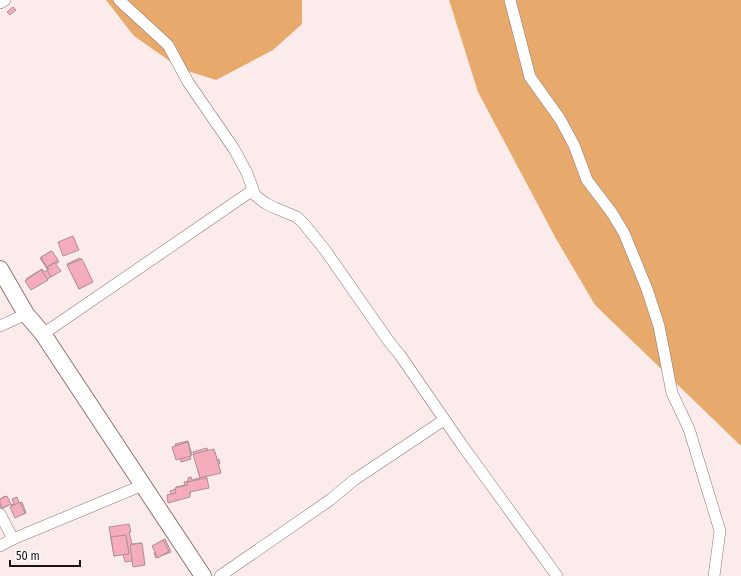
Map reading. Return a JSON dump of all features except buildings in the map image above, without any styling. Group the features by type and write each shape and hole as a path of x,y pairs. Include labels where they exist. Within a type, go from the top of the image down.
{"street":[{"path":"0,3 5,0"},
{"path":"119,0 168,45 188,82 234,149 247,173 255,195 265,203 297,217 325,250 400,355 444,420 557,576"},
{"path":"510,0 530,77 560,119 574,145 587,180 612,213 624,232 647,289 659,326 672,393 689,428 720,531 714,576"},
{"path":"44,334 252,190"},
{"path":"0,269 26,314 44,334 203,576"},
{"path":"0,326 26,314"},
{"path":"220,576 330,500 354,480 444,420"},
{"path":"0,546 13,539 143,485"},
{"path":"0,514 13,539"}],"shaded area":[{"path":"106,0 302,0 302,24 273,50 216,80 181,69 134,36"},
{"path":"449,0 741,0 741,446 595,305 555,237 478,92"}]}
